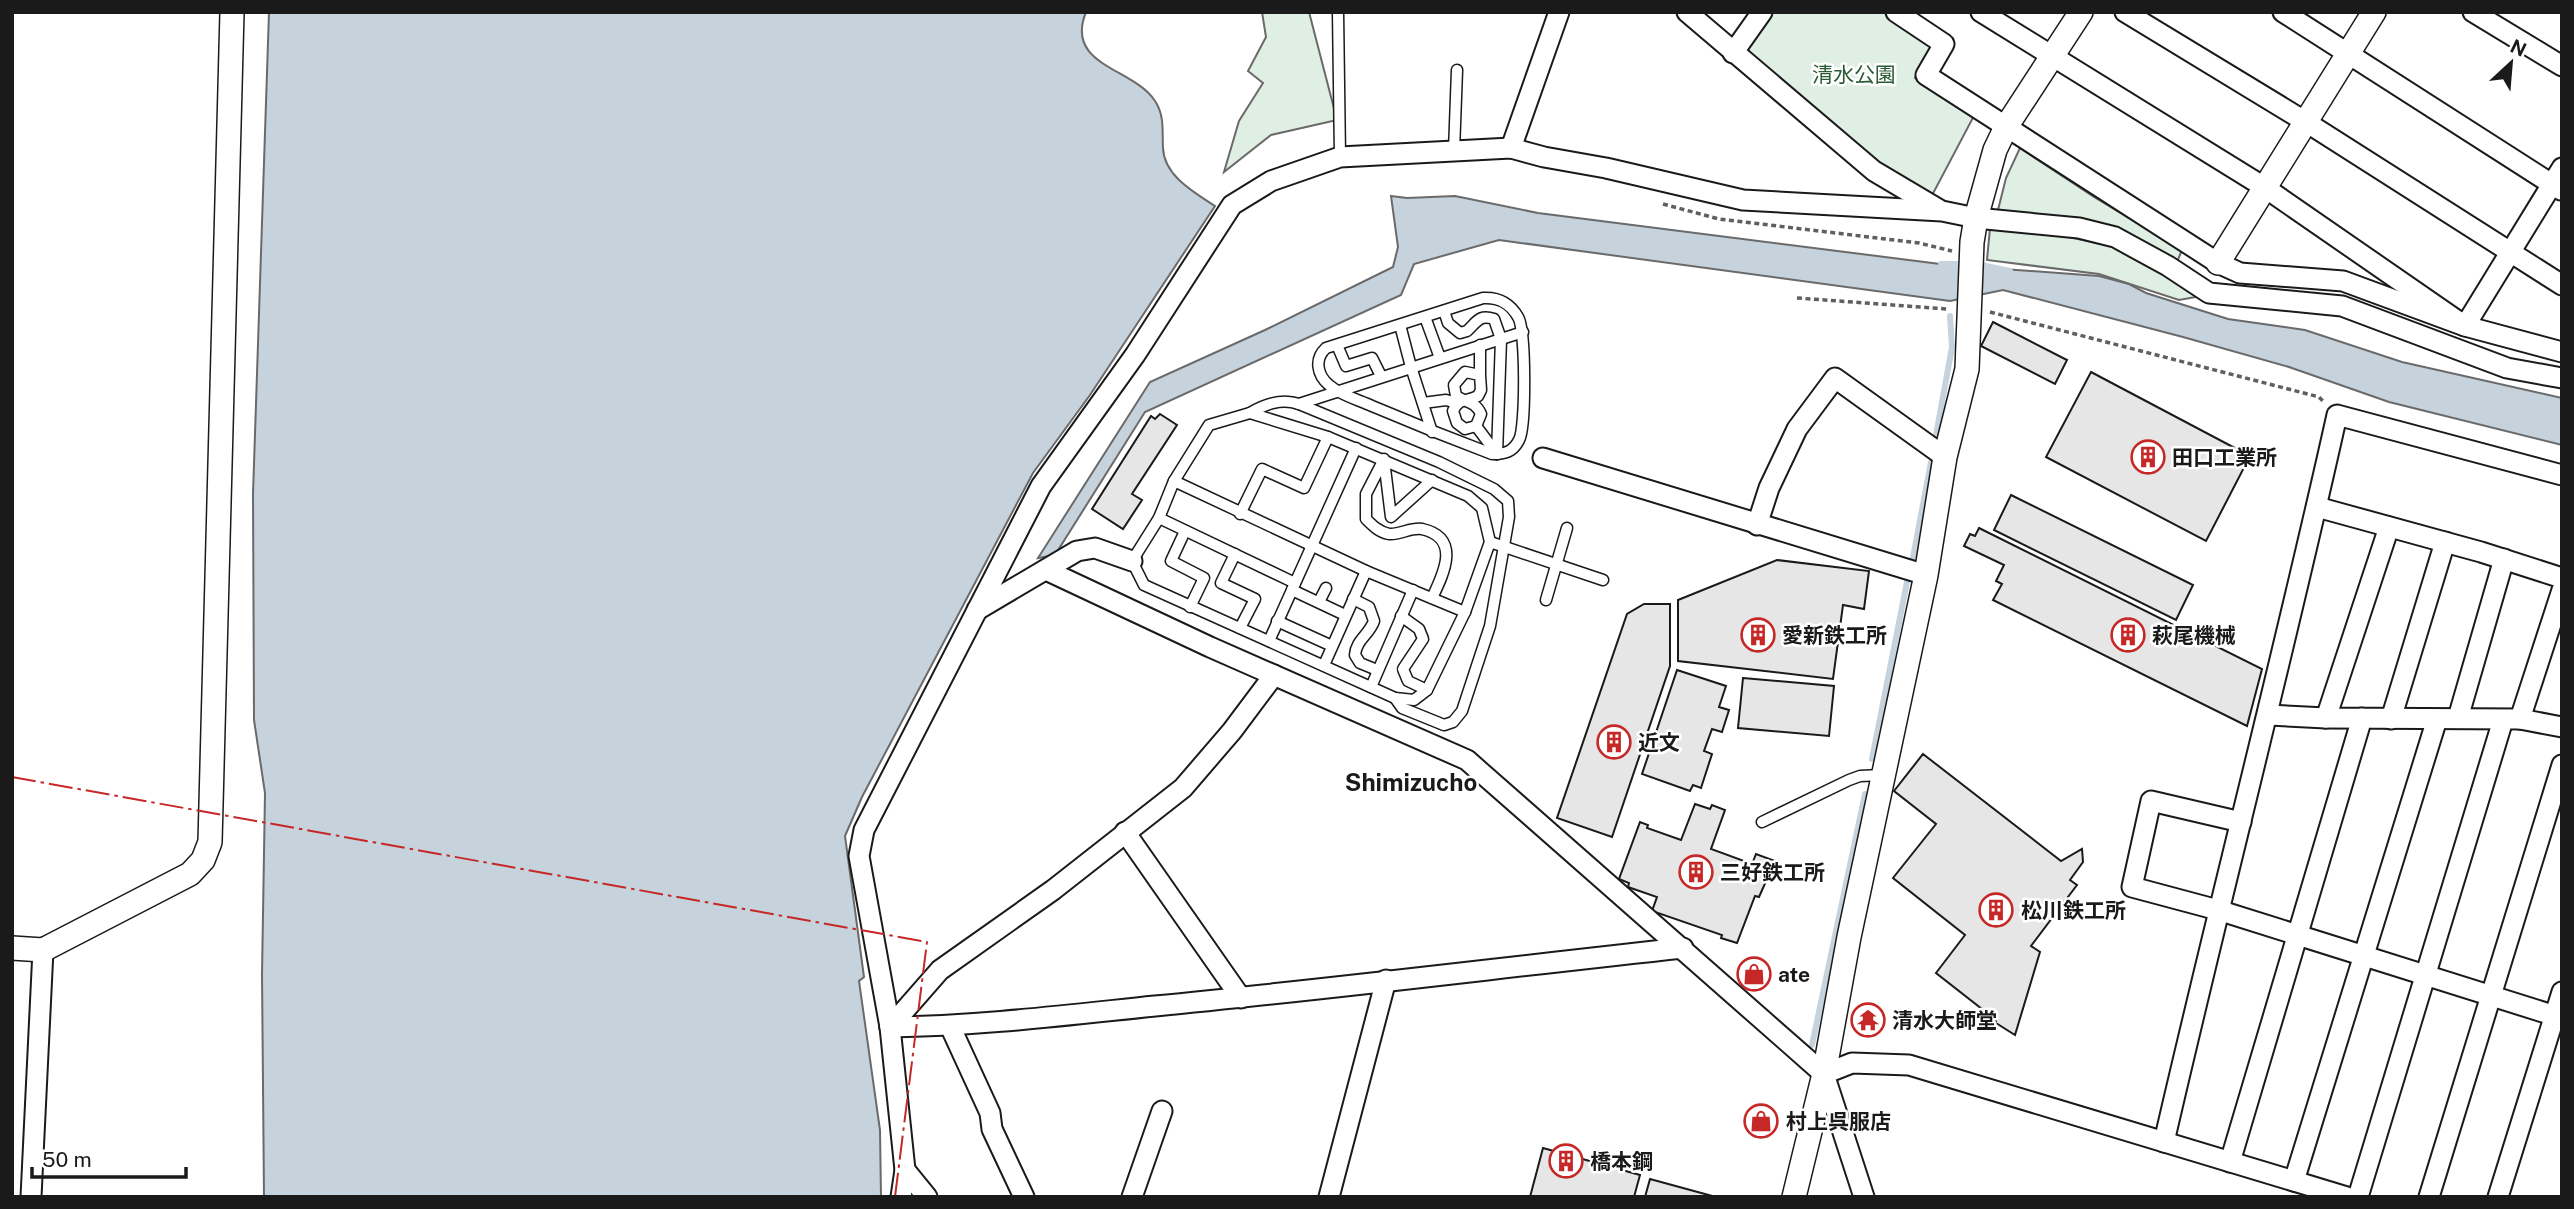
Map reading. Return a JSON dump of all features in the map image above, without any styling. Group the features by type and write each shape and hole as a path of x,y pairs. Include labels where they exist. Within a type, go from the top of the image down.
{"street":[{"path":"12,948 43,950 190,874 203,860 210,842 232,12"},
{"path":"1511,148 1559,12"},
{"path":"1687,12 1874,171 1942,211"},
{"path":"1733,53 1762,12"},
{"path":"1896,12 1944,44 1926,75 2218,263 2240,273 2343,281 2465,326 2562,352"},
{"path":"1981,12 2264,187 2465,326"},
{"path":"1794,1197 1824,1074 1926,575 1945,457 1967,369 1972,248 1976,218 1995,150 2006,127 2081,12"},
{"path":"2125,12 2306,122 2562,285"},
{"path":"2283,12 2556,188"},
{"path":"2218,263 2374,12"},
{"path":"2473,12 2562,66"},
{"path":"901,1197 905,1170 890,1027 859,856 863,830 1041,486 1135,355 1232,205 1271,180 1340,157 1511,148 1743,200 1942,211 1976,218 2079,228 2115,237 2209,293 2342,306 2507,368 2562,378"},
{"path":"2465,326 2509,252 2556,188 2562,168"},
{"path":"1757,525 1769,488 1797,429 1835,378 1945,457"},
{"path":"2164,1142 2218,910 2269,715 2337,415 2562,475"},
{"path":"1543,458 1926,575"},
{"path":"2317,507 2504,559 2562,578"},
{"path":"2326,718 2389,527"},
{"path":"2391,719 2445,542"},
{"path":"976,611 1077,551 1095,548 1132,561"},
{"path":"2458,718 2504,559"},
{"path":"1046,570 1466,760 1824,1074 1864,1197"},
{"path":"2358,1197 2426,975 2511,720 2562,590"},
{"path":"890,1027 940,970 1053,890 1183,788 1232,731 1274,675"},
{"path":"2269,715 2511,720 2562,727"},
{"path":"2230,1162 2362,718"},
{"path":"2294,1181 2437,719"},
{"path":"2429,1197 2562,765"},
{"path":"2241,822 2151,801 2132,887 2218,910 2558,1017"},
{"path":"1125,832 1241,998"},
{"path":"890,1027 950,1027 1241,998 1683,948"},
{"path":"31,1197 43,950"},
{"path":"1329,1197 1386,980"},
{"path":"2498,1197 2558,1017 2562,992"},
{"path":"950,1027 990,1113 992,1129 1024,1197"},
{"path":"1824,1074 1852,1063 1909,1065 2347,1197"},
{"path":"1132,1197 1162,1111"},
{"path":"905,1170 927,1197"}],"lane":[{"path":"1338,12 1340,157"},
{"path":"1454,151 1457,70"},
{"path":"1483,298 1496,298 1517,314 1523,332 1523,430 1512,450 1497,454 1432,432 1336,391 1327,384 1318,365 1320,354 1326,348 1444,310 1483,298"},
{"path":"1444,310 1448,323 1461,333 1467,331 1480,318 1494,319 1501,339 1497,454"},
{"path":"1425,317 1440,358"},
{"path":"1400,325 1432,432"},
{"path":"1299,404 1523,332"},
{"path":"1337,345 1346,366 1372,358 1381,376"},
{"path":"1423,403 1446,400 1460,401 1474,403 1481,414 1476,426 1470,429 1460,427 1454,417 1454,411 1460,401 1478,396 1481,390 1480,345"},
{"path":"1460,401 1454,391 1458,379 1465,372 1480,375"},
{"path":"1250,412 1328,437 1384,459 1468,496 1480,505 1490,541 1465,612 1427,690 1414,700 1395,698 1144,585 1132,561 1159,518 1174,481 1209,425 1250,412 1262,405 1286,400 1438,462 1504,496 1509,506 1490,626 1462,712 1453,722 1444,725 1402,708 1395,698"},
{"path":"1476,426 1497,454"},
{"path":"1240,514 1262,469 1304,488 1328,437"},
{"path":"1269,641 1356,448"},
{"path":"1384,459 1391,517 1432,480"},
{"path":"1384,459 1366,494 1366,519 1378,531 1390,534 1423,529 1441,541 1447,554 1446,568 1432,598"},
{"path":"1174,481 1366,571 1465,612"},
{"path":"1159,518 1235,554 1319,603 1345,615"},
{"path":"1546,600 1567,528"},
{"path":"1185,531 1171,561 1204,578 1190,607"},
{"path":"1490,541 1603,580"},
{"path":"1235,554 1221,583 1255,599 1240,628"},
{"path":"1324,665 1366,571"},
{"path":"1319,603 1326,588"},
{"path":"1371,687 1413,590"},
{"path":"1353,599 1369,607 1374,621 1360,640 1355,655 1367,667 1377,670"},
{"path":"1401,616 1415,624 1423,639 1403,669 1408,681 1427,690"},
{"path":"1277,621 1332,646"},
{"path":"1762,822 1849,780 1860,776 1883,775"}],"path":[{"path":"1797,298 1993,312 2319,397 2337,415"}],"green space":[{"path":"1262,12 1309,12 1337,120 1271,135 1224,172 1239,121 1263,83 1248,71 1266,37"},
{"name":"清水公園","path":"1766,12 1889,12 1937,44 1915,78 1976,112 1928,203 1744,62 1748,36"},
{"path":"2020,148 2182,250 2177,262 2036,214 1998,210 2006,178"},
{"path":"1990,228 2050,233 2120,248 2207,295 2179,300 2099,274 1987,260"}],"shaded area":[{"path":"269,12 1086,12 1082,30 1085,44 1104,64 1145,90 1155,101 1162,118 1163,148 1169,167 1182,183 1215,206 1090,395 1033,473 862,797 845,836 864,977 859,981 880,1130 881,1197 264,1197 262,975 265,793 254,720 253,494"},
{"path":"1391,196 1455,196 1538,213 1948,265 2099,276 2228,319 2305,330 2402,362 2562,398 2562,445 2389,402 2289,367 2003,290 1950,301 1499,240 1414,264 1401,295 1145,412 1055,555 1038,558 1150,382 1265,330 1393,267 1398,247"}],"building":[{"path":"1993,322 2067,360 2055,384 1981,346"},
{"name":"田口工業所","path":"2091,372 2250,456 2206,541 2046,457"},
{"path":"1160,414 1177,425 1132,494 1142,500 1123,529 1092,509 1151,416 1155,419"},
{"path":"2011,495 2193,585 2176,620 1994,530"},
{"name":"萩尾機械","path":"1979,528 2262,669 2247,726 1993,600 2002,584 1996,581 2004,565 1964,546 1970,534 1975,536"},
{"name":"愛新鉄工所","path":"1777,560 1869,571 1864,609 1843,605 1833,679 1678,661 1678,600"},
{"name":"近文","path":"1644,604 1670,604 1670,666 1612,837 1557,818 1627,614"},
{"path":"1677,670 1726,686 1719,707 1729,710 1722,732 1712,729 1704,751 1712,754 1701,788 1693,785 1690,791 1642,774"},
{"path":"1743,678 1834,686 1829,736 1738,728"},
{"name":"松川鉄工所","path":"1923,754 2061,861 2082,849 2083,862 2070,880 2077,885 2031,946 2040,952 2015,1035 1996,1023 1996,1020 1936,973 1965,935 1893,878 1936,824 1894,791"},
{"name":"三好鉄工所","path":"1695,804 1710,809 1712,805 1725,810 1711,849 1752,864 1756,854 1775,861 1759,897 1755,896 1737,943 1721,938 1722,935 1652,911 1657,897 1628,887 1629,883 1619,879 1640,822 1648,825 1647,828 1681,840"},
{"name":"橋本鋼","path":"1543,1148 1640,1175 1634,1197 1530,1197"},
{"path":"1650,1179 1716,1197 1645,1197"}],"waterway":[{"path":"1941,264 1965,264"},
{"path":"1976,264 2010,271"},
{"path":"1935,441 1952,347 1950,316"},
{"path":"1912,563 1931,462"},
{"path":"1872,759 1908,577"},
{"path":"1812,1045 1865,794"}],"power":[{"path":"12,777 927,942 895,1197"}],"place":[{"name":"田口工業所","path":"2148,457"},
{"name":"愛新鉄工所","path":"1758,635"},
{"name":"萩尾機械","path":"2128,635"},
{"name":"近文","path":"1614,742"},
{"name":"三好鉄工所","path":"1696,872"},
{"name":"松川鉄工所","path":"1996,910"},
{"name":"ate","path":"1754,974"},
{"name":"清水大師堂","path":"1868,1020"},
{"name":"村上呉服店","path":"1761,1121"},
{"name":"橋本鋼","path":"1566,1161"}],"district":[{"name":"Shimizucho","path":"1411,782"}]}
